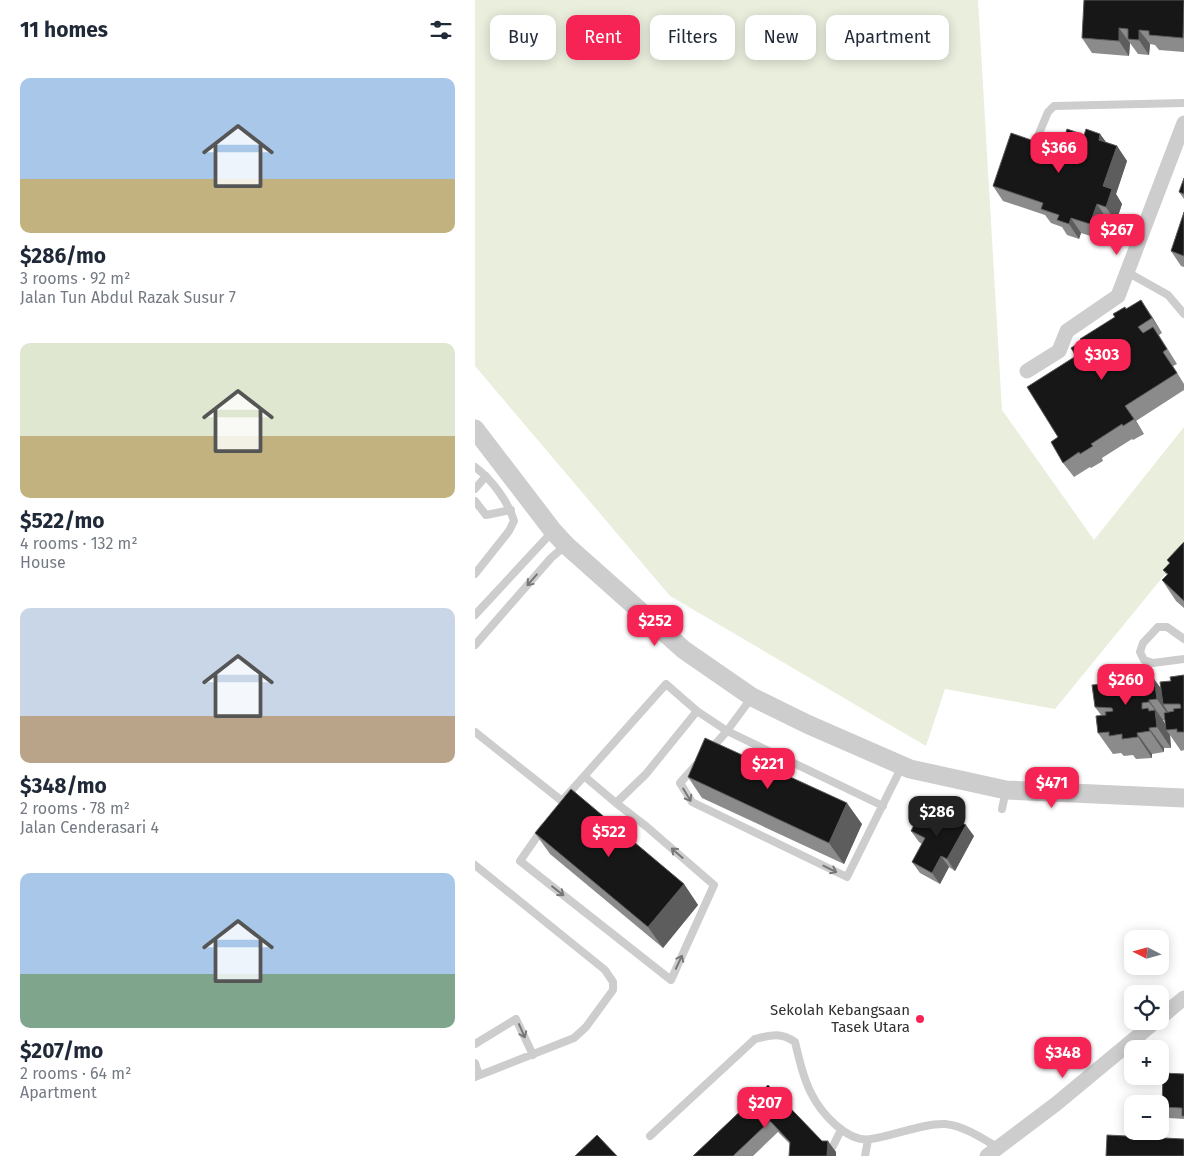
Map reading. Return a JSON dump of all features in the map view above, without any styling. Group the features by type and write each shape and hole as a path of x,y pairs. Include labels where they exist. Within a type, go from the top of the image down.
{"street":[{"path":"1027,371 1059,351 1067,331 1118,296 1184,123"},
{"path":"475,429 553,531 566,545 684,650 752,697 807,724 913,770 1006,790 1184,798"},
{"path":"1169,1010 1184,998"},
{"path":"992,1151 1056,1104 1145,1030"}],"lane":[{"path":"1035,143 1048,112 1054,106 1184,103"},
{"path":"1127,272 1169,296 1184,314"},
{"path":"475,467 486,476 511,510 514,521 509,531 475,574"},
{"path":"475,489 486,476"},
{"path":"475,501 486,515 511,510"},
{"path":"475,615 553,531"},
{"path":"475,646 551,558 566,545"},
{"path":"1184,639 1167,627 1158,627 1143,643 1140,652 1145,660 1153,663 1184,659"},
{"path":"557,808 666,684 697,711 727,730 883,806"},
{"path":"752,697 727,730 681,783 692,802 847,877 883,806 913,770"},
{"path":"616,803 646,774 697,711"},
{"path":"475,732 562,801"},
{"path":"546,824 520,861 671,980 714,885 584,776"},
{"path":"1002,809 1006,790"},
{"path":"475,865 605,970 613,982 613,990 586,1027 573,1038 477,1076 475,1064"},
{"path":"475,1044 517,1019 533,1055"},
{"path":"650,1136 755,1039 771,1035 786,1036 795,1042 801,1067 811,1093 831,1120 847,1135 868,1140 930,1125 946,1124 969,1131 992,1151"},
{"path":"830,1152 841,1130"},
{"path":"865,1156 868,1140"}],"green space":[{"path":"475,0 978,0 1002,410 1094,540 1184,427 1184,551 1055,709 945,689 926,746 670,596 475,366"}],"building":[{"path":"1084,0 1184,0 1183,38 1149,35 1149,31 1139,30 1139,40 1128,39 1128,29 1119,28 1119,41 1082,38"},
{"path":"1067,129 1084,135 1086,129 1100,134 1099,140 1117,146 1103,186 1112,189 1106,207 1097,204 1090,224 1071,218 1069,224 1057,220 1059,215 1041,209 1043,203 993,186 1011,133 1060,150"},
{"path":"1184,178 1184,194 1179,192"},
{"path":"1184,212 1184,256 1171,251"},
{"path":"1141,300 1152,318 1138,327 1143,333 1153,327 1167,349 1163,352 1177,373 1125,406 1134,419 1123,426 1122,424 1091,444 1093,446 1080,454 1079,452 1063,463 1051,442 1058,437 1027,387 1076,356 1071,348 1082,341 1080,339 1115,317 1113,314"},
{"path":"1184,542 1184,601 1162,580 1168,574 1163,570 1170,563 1167,560"},
{"path":"1147,675 1147,679 1154,679 1157,699 1142,703 1142,709 1155,710 1157,727 1149,728 1150,731 1137,733 1138,737 1122,739 1122,734 1109,736 1109,732 1098,733 1096,716 1106,715 1105,712 1113,711 1112,708 1095,707 1092,685 1103,684 1102,680"},
{"path":"1184,675 1184,732 1177,732 1177,729 1166,730 1164,713 1181,708 1180,704 1163,704 1160,682 1171,681 1170,677"},
{"path":"705,738 847,803 829,843 688,777"},
{"path":"571,789 684,884 648,927 535,833"},
{"path":"933,807 966,825 947,859 941,856 932,873 912,862 925,838 911,831 916,821 923,824"},
{"path":"1169,1073 1184,1074 1184,1116 1182,1116 1182,1108 1169,1107 1169,1095 1162,1095 1163,1085 1169,1085"},
{"path":"768,1085 822,1141 828,1141 827,1156 789,1156 790,1142 770,1121 733,1156 693,1156"},
{"path":"597,1135 617,1156 575,1156"},
{"path":"1107,1135 1124,1136 1124,1140 1184,1139 1184,1156 1106,1156"}],"place":[{"name":"Sekolah Kebangsaan Tasek Utara","path":"920,1019"}]}
